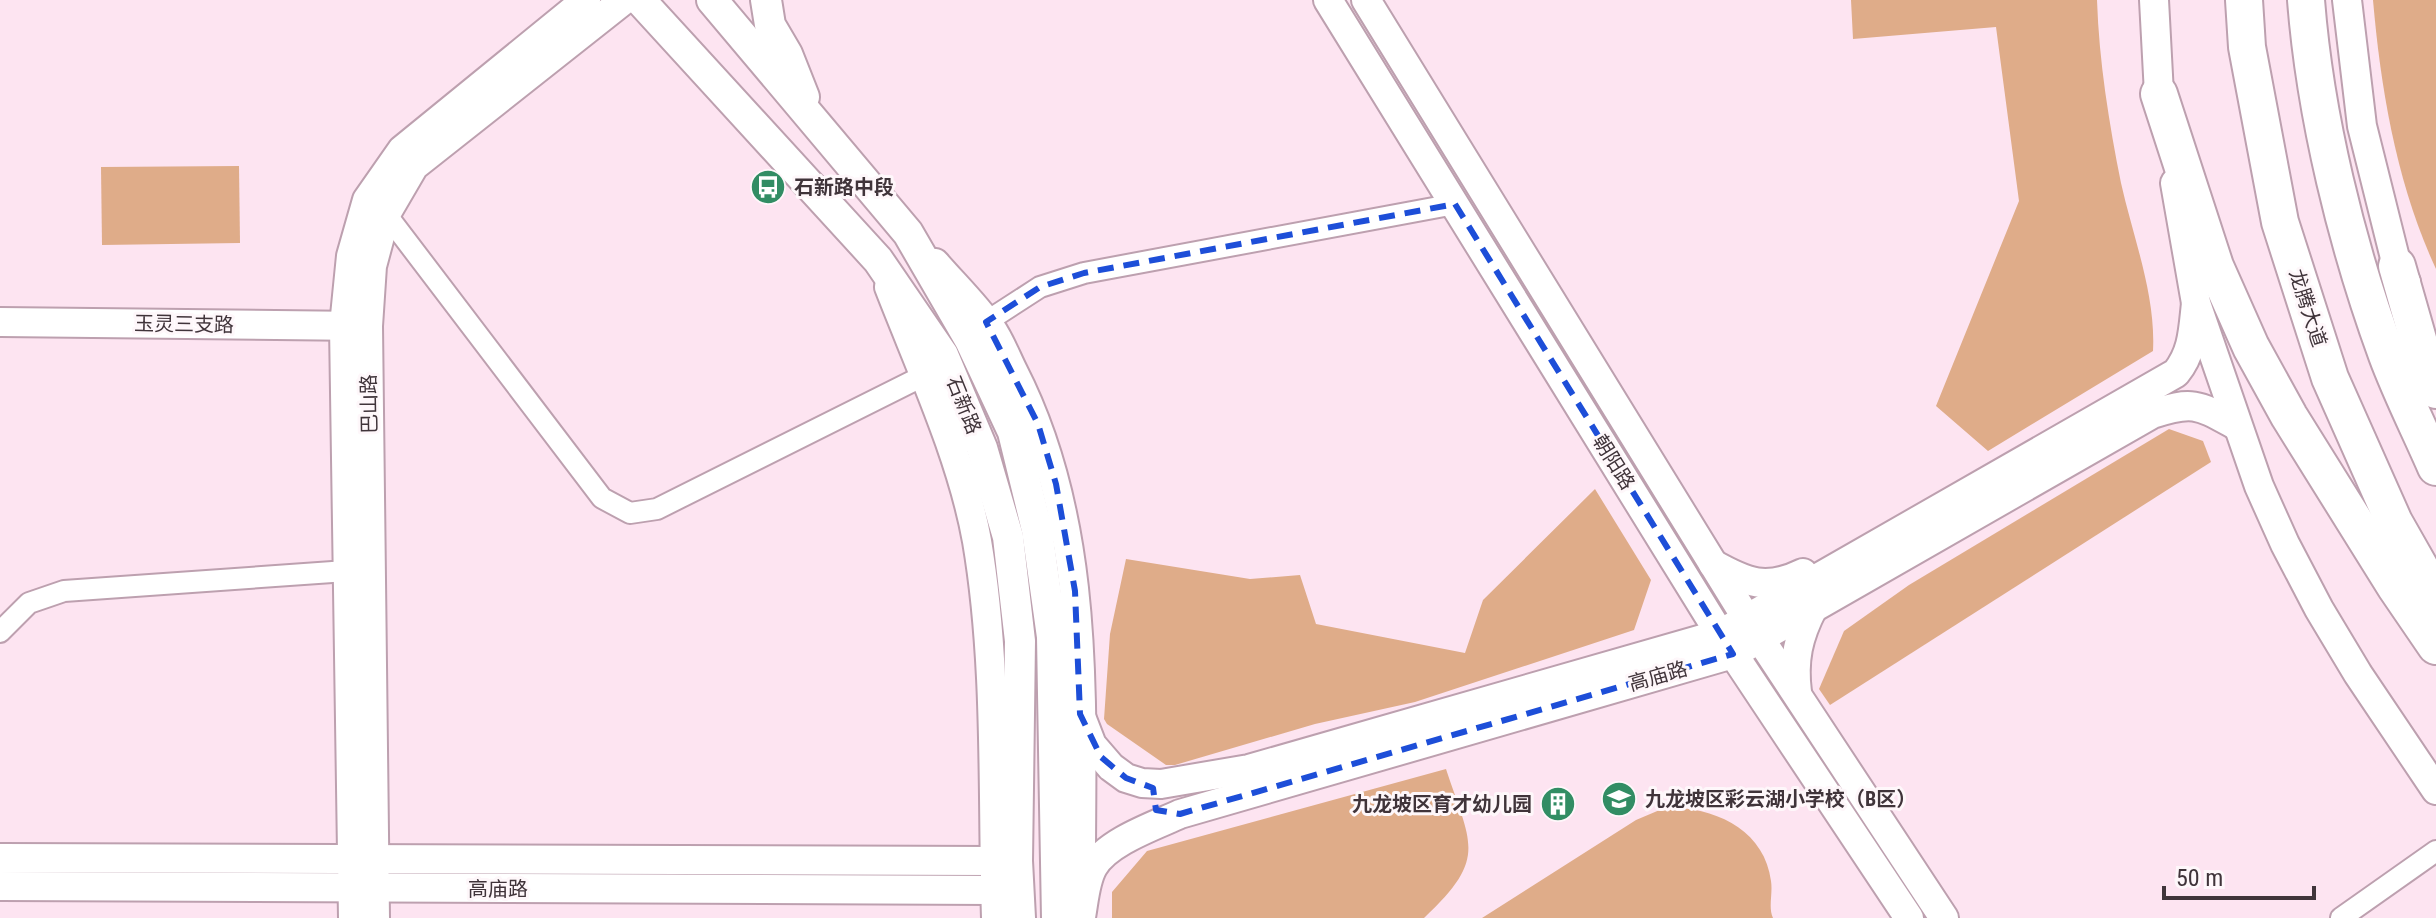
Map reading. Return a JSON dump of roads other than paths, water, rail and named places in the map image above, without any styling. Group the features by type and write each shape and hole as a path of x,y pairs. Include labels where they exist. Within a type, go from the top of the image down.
{"highway":[{"name":"龙腾大道","path":"2244,0 2247,47 2280,222 2330,378 2394,522 2436,596"},
{"path":"2306,0 2309,40 2341,209 2388,355 2436,467"},
{"path":"2159,94 2215,266 2251,347 2297,429 2436,646"},
{"path":"2397,266 2428,374 2436,390"}],"main road":[{"name":"石新路","path":"640,0 878,260 943,355 982,448 1008,537 1020,641 1017,861 1020,918"},
{"name":"石新路","path":"712,0 908,233 970,340 1013,432 1037,530 1052,637 1073,918"},
{"path":"766,0 770,25 787,54 813,121"}],"street":[{"name":"巴山路","path":"375,918 364,888 356,326 351,256 367,200 402,150 586,0"},
{"name":"巴山路","path":"356,326 386,214 414,166 624,0"},
{"name":"朝阳路","path":"1328,0 1727,644 1909,918"},
{"name":"朝阳路","path":"1366,0 1753,628 1944,918"},
{"path":"2154,0 2159,94 2196,303 2237,426 2285,544 2319,609 2358,674 2436,790"},
{"path":"2347,0 2362,126 2397,266 2436,339"},
{"path":"986,322 1040,287 1084,273 1455,204"},
{"path":"386,214 602,498 630,513 657,509 923,376"},
{"path":"908,233 986,322 1033,412 1056,484 1069,542 1075,591 1080,714 1073,918"},
{"path":"878,260 954,457 976,539 989,643 996,904"},
{"name":"高庙路","path":"1073,918 1093,866 1104,853 1180,814 1727,644 1875,546 2176,373 2186,361 2192,342 2196,303"},
{"name":"玉灵三支路","path":"0,322 356,326"},
{"name":"高庙路","path":"1753,628 1813,608 2152,414 2192,404 2237,426"},
{"path":"1713,564 1737,577 1770,585 1786,581 1834,558 1875,546"},
{"path":"0,632 29,603 64,591 359,570"},
{"path":"1797,693 1794,670 1796,650 1801,631 1813,608"},
{"name":"高庙路","path":"1080,714 1092,745 1101,757 1126,778 1161,784 1249,769 1727,644"},
{"path":"1180,814 1156,810 1153,800 1161,792 1249,769"},
{"path":"2341,918 2436,851"},
{"name":"高庙路","path":"0,858 994,861"},
{"name":"高庙路","path":"0,886 364,888 996,904"},
{"name":"巴山路","path":"353,918 364,888"}],"place":[{"name":"石新路中段","path":"768,187"},
{"name":"九龙坡区彩云湖小学校（B区）","path":"1619,799"},
{"name":"九龙坡区育才幼儿园","path":"1558,804"}]}
